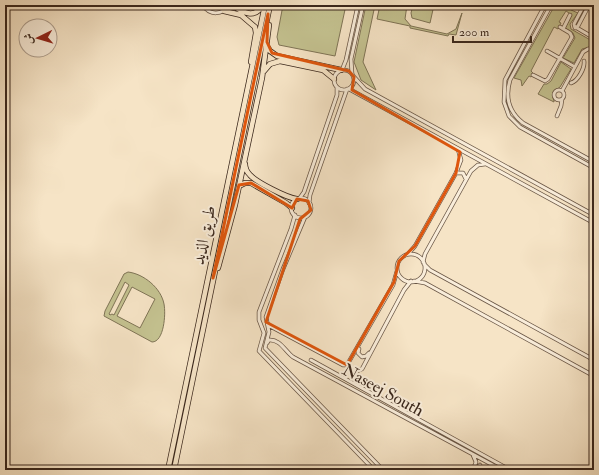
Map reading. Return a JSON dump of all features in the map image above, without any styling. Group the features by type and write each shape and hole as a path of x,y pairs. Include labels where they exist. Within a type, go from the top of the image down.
{"highway":[{"path":"233,5 242,12 254,14 262,5"},
{"path":"238,5 242,12"},
{"name":"طريق الذيد","path":"168,470 265,5"},
{"name":"طريق الذيد","path":"174,470 270,5"},
{"path":"224,11 241,16 255,27 256,33 251,58 252,69"},
{"path":"213,278 217,273 239,186 262,78 270,21 268,14"},
{"path":"267,42 268,49 274,55 341,70"},
{"path":"262,78 268,66 274,62 280,61 320,70 334,79"},
{"path":"244,162 247,172 253,178 289,198 298,199"},
{"path":"239,186 245,183 251,183 292,208"}],"street":[{"path":"203,5 212,13 224,11 229,5"},
{"path":"358,5 346,60 334,79 337,86 337,95 304,192 294,202 292,208 294,215 291,229 259,313 264,331 259,349 261,355 374,470"},
{"path":"362,5 351,59 352,74 365,89 594,215"},
{"path":"545,5 505,80 503,87 504,102 509,116 520,127 594,168"},
{"path":"550,5 510,80 507,92 509,104 514,115 523,123 594,162"},
{"path":"584,5 573,25 594,38"},
{"path":"577,28 589,5"},
{"path":"533,75 545,81 548,80 572,37 570,33 561,28 570,15"},
{"path":"557,116 564,96 562,91 574,68 584,52 588,49 594,48"},
{"path":"547,51 560,58 580,73"},
{"path":"571,83 576,80 584,65 584,61"},
{"path":"341,70 349,71 352,74"},
{"path":"354,78 353,85 348,89 310,195 309,203 311,210 299,228 266,317 269,332 264,346 269,353 384,470"},
{"path":"337,86 342,89 348,89 594,223"},
{"path":"562,91 557,91 554,95 557,99 562,99"},
{"path":"267,323 344,365 349,363 394,282 398,271 399,261 415,246 456,173 461,157 457,148"},
{"path":"352,370 357,372 362,369 404,290 423,273 425,254 466,179 475,166 487,164"},
{"path":"456,173 462,172 466,179"},
{"path":"298,199 306,200 309,203"},
{"path":"294,215 305,217"},
{"path":"408,254 418,256 430,270 594,360"},
{"path":"398,271 402,278 425,283 594,376"},
{"path":"264,297 262,307 264,310 267,309 272,301"},
{"name":"Naseej South","path":"269,353 266,345 271,339 284,346 293,357 502,470"},
{"path":"361,342 358,352 361,356 367,356 373,349"},
{"path":"269,362 270,359 274,358"},
{"path":"311,360 510,470"},
{"path":"472,453 476,462 474,470"},
{"path":"474,470 480,465 484,470 495,466"}],"highlighted area":[{"path":"268,14 267,42 272,53 349,71 354,77 352,90 460,152 456,173 415,246 399,261 394,282 347,365 266,322 300,219 311,210 308,201 297,199 292,208 251,183 239,185 213,278"}],"shaded area":[{"path":"283,5 346,5 335,56 279,45 277,37"},
{"path":"366,5 375,5 363,62 376,90 361,80 354,62"},
{"path":"380,5 407,5 405,19 411,26 447,34 456,29 462,13 456,35 449,34 448,36 377,19"},
{"path":"413,5 434,5 430,23 412,18 411,13"},
{"path":"555,5 574,5 571,10 578,13 570,24 571,29 594,42 594,46 582,49 574,63 563,58 575,38 573,33 565,28 572,15 566,11 559,22 561,23 558,29 554,27 531,71 533,73 531,77 529,76 522,86 521,80 514,78"},
{"path":"561,62 571,69 560,87 553,92 554,102 538,94 544,84 551,81"},
{"path":"128,272 134,273 146,279 156,287 162,298 165,309 164,320 162,333 156,341 152,342 104,316 105,311 124,274","holes":["125,282 129,285 114,315 110,315 109,314","132,287 155,299 140,328 117,316"]}]}
